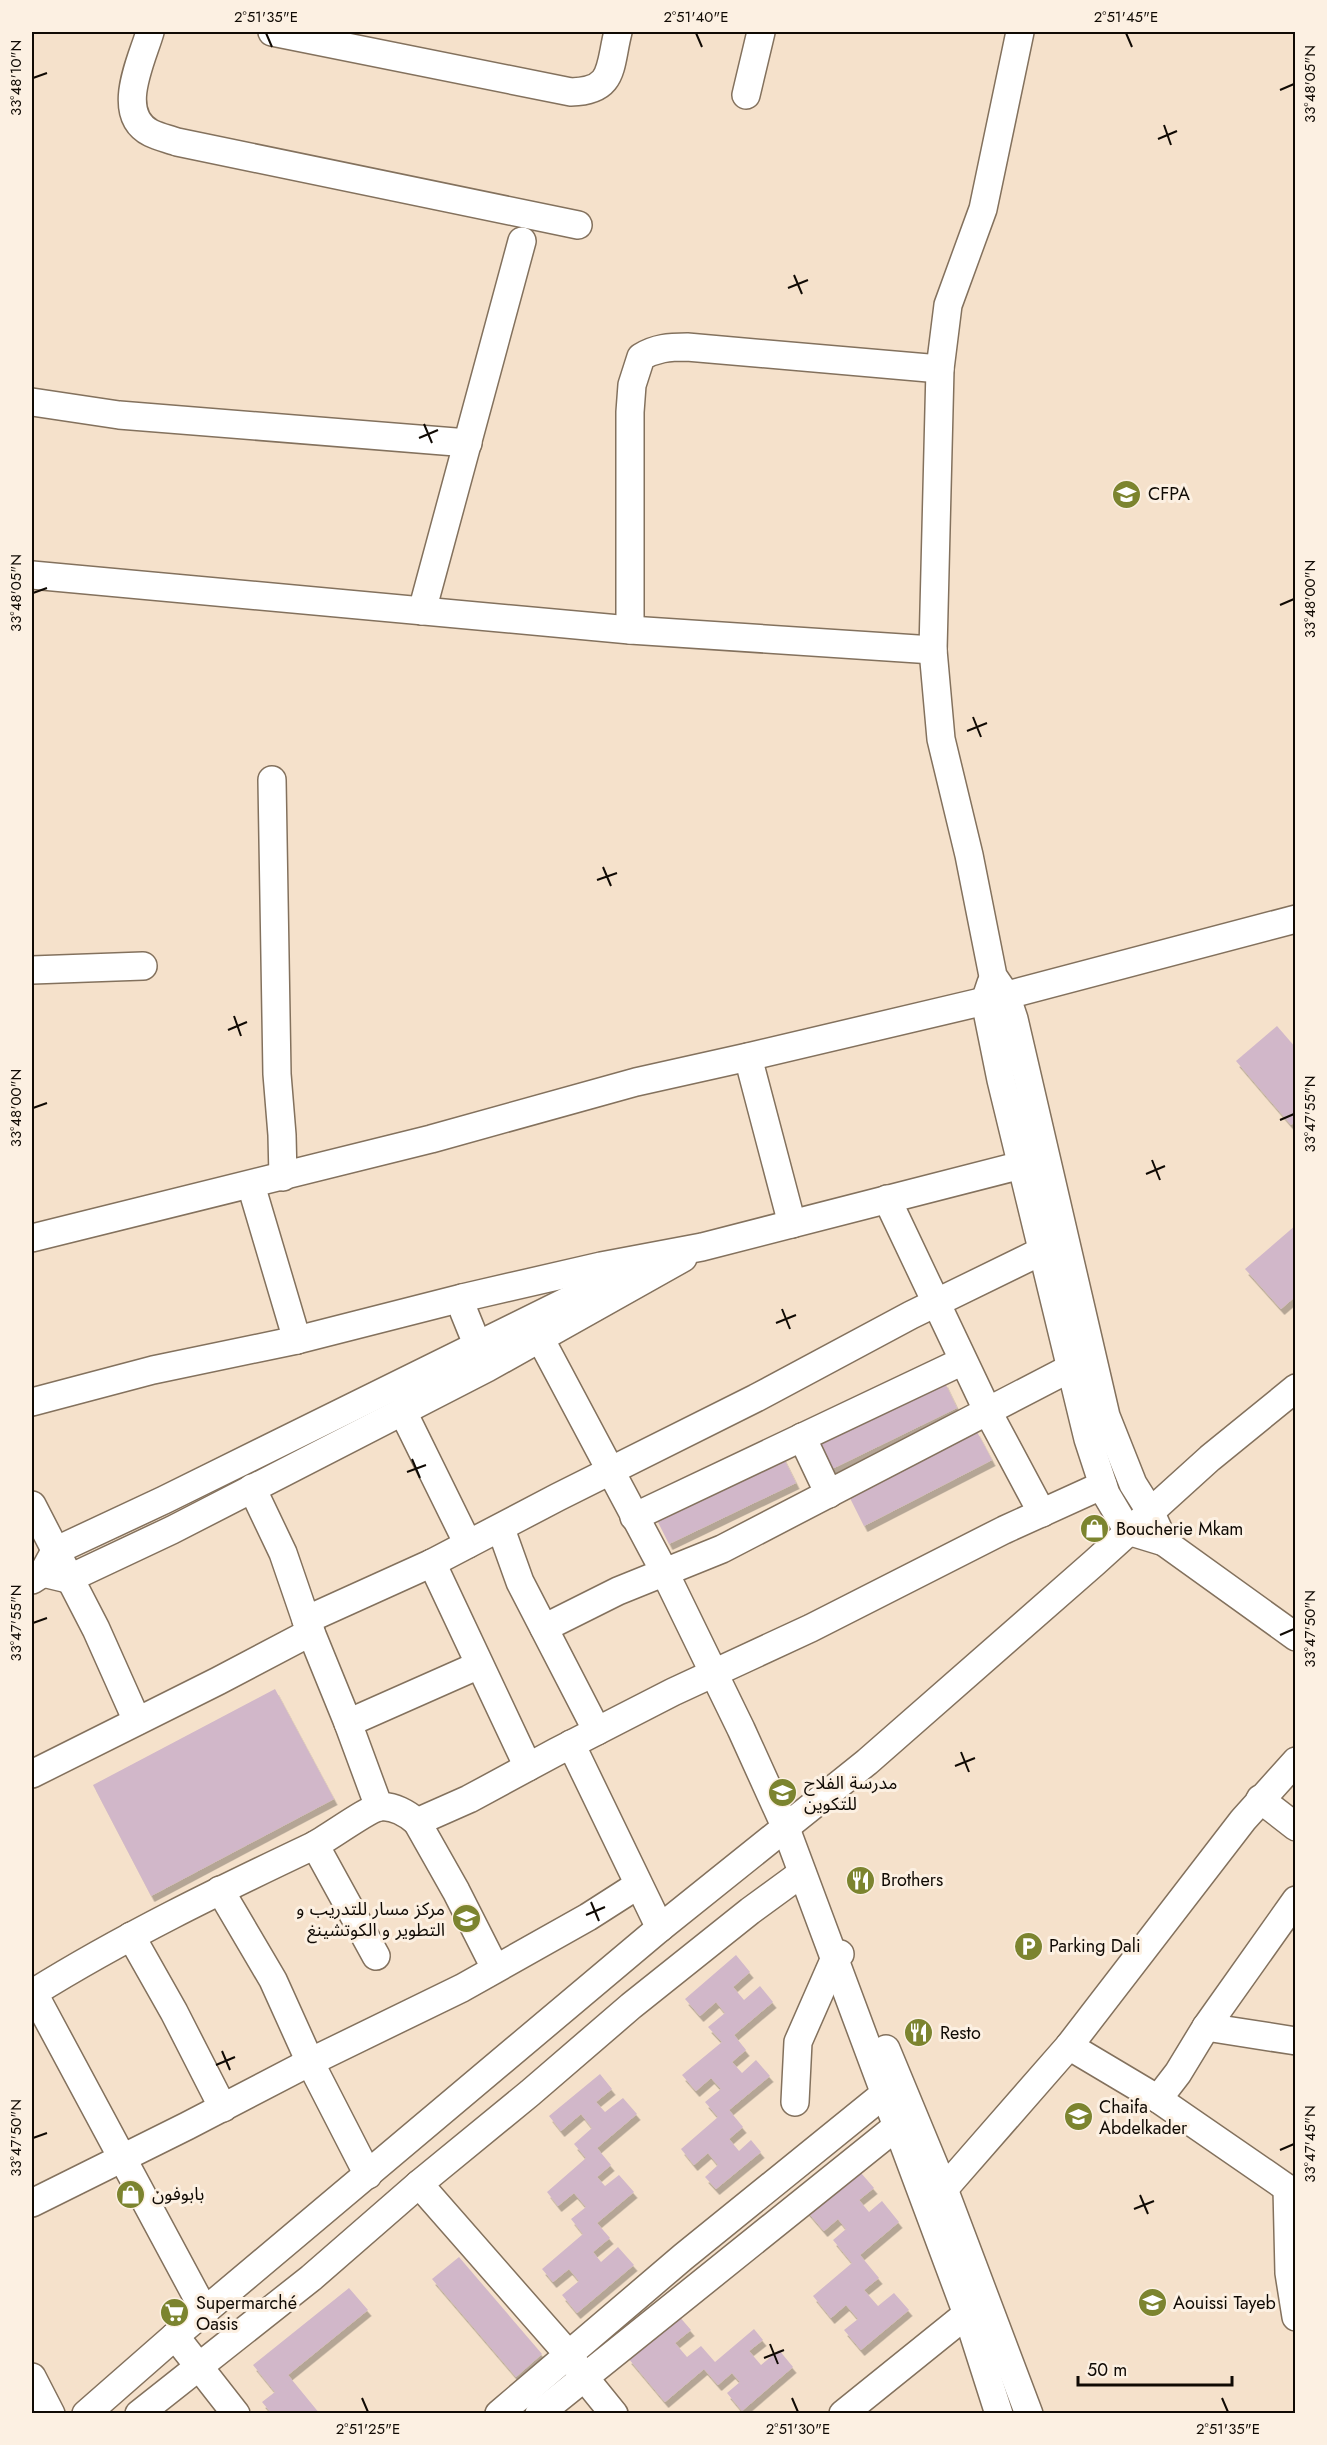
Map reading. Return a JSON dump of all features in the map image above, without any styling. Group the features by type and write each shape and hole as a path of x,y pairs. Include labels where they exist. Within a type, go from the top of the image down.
{"street":[{"path":"150,32 132,95 132,109 142,127 151,134 177,142 578,225"},
{"path":"272,32 572,92 588,92 602,85 607,77 618,32"},
{"path":"746,95 761,32"},
{"path":"1020,32 982,209 948,304 940,369 933,650 941,739 971,865 995,991 1014,1019 1033,1161 1042,1251 1082,1363 1133,1484 1150,1511 1164,1542"},
{"path":"422,611 522,241"},
{"path":"630,630 630,412 632,385 641,357 665,347 687,346 940,369"},
{"path":"32,402 119,415 468,443"},
{"path":"32,575 630,630 933,650"},
{"path":"272,780 276,1041 283,1177"},
{"path":"32,1238 431,1139 636,1082 748,1058 995,991 1296,919"},
{"path":"32,970 142,966"},
{"path":"748,1058 792,1224"},
{"path":"32,1402 153,1370 297,1340 462,1298 702,1247 1033,1161"},
{"path":"1033,1161 1082,1363 1088,1439 1103,1485 1117,1515 1128,1531 1164,1542 1296,1636"},
{"path":"251,1185 297,1340"},
{"path":"887,1199 988,1412 1042,1513"},
{"path":"50,1571 252,1488 541,1340 702,1247"},
{"path":"32,1774 218,1681 308,1626 501,1529 558,1497 936,1303 1042,1251"},
{"path":"50,1571 312,1426 662,1255"},
{"path":"462,1298 464,1312 477,1344"},
{"path":"541,1340 664,1572 741,1729 793,1820 841,1954 883,2095 896,2127 934,2195 1029,2414"},
{"path":"634,1517 963,1361"},
{"path":"544,1628 618,1591 722,1549 1082,1363"},
{"path":"86,2414 175,2336 660,1928 867,1762 1210,1458 1296,1388"},
{"path":"403,1412 468,1545"},
{"path":"312,1426 323,1451"},
{"path":"802,1437 829,1494"},
{"path":"417,1822 469,1799 571,1744 713,1674 1103,1485"},
{"path":"252,1488 283,1553 308,1626 348,1723 379,1807"},
{"path":"32,1505 50,1571 96,1629 137,1720"},
{"path":"501,1529 520,1582 597,1731"},
{"path":"432,1563 528,1767"},
{"path":"348,1723 479,1665"},
{"path":"571,1744 660,1928"},
{"path":"934,2195 1069,2046 1260,1799 1296,1761"},
{"path":"1260,1799 1296,1827"},
{"path":"205,2312 32,1991 220,1890 315,1845 379,1807 396,1809 417,1822 495,1968"},
{"path":"793,1820 802,1874 902,2090 934,2195 966,2314 999,2414"},
{"path":"315,1845 376,1956"},
{"path":"140,2414 311,2278 631,2006 750,1911 802,1874"},
{"path":"32,2203 462,1988 588,1917 638,1885"},
{"path":"220,1890 273,1980 310,2062 368,2175"},
{"path":"1158,2099 1296,1900"},
{"path":"131,1936 174,2012 223,2108"},
{"path":"795,2102 798,2042 841,1954"},
{"path":"1206,2027 1296,2041"},
{"path":"1069,2046 1158,2099 1291,2191 1289,2273 1296,2317"},
{"path":"499,2414 683,2257 883,2095"},
{"path":"539,2414 896,2127"},
{"path":"419,2184 569,2355 614,2414"},
{"path":"843,2414 966,2314"},
{"path":"175,2336 236,2414"},
{"path":"32,2377 51,2414"}],"building":[{"path":"1277,1026 1296,1048 1296,1121 1291,1125 1236,1061"},
{"path":"1296,1225 1296,1296 1281,1309 1245,1269"},
{"path":"944,1381 957,1408 830,1470 816,1442"},
{"path":"976,1430 992,1460 864,1526 848,1494"},
{"path":"782,1455 796,1483 669,1544 655,1516"},
{"path":"275,1689 334,1799 151,1896 93,1785"},
{"path":"736,1955 750,1972 733,1987 744,2000 760,1986 773,2002 734,2035 746,2050 732,2062 742,2073 756,2060 770,2076 729,2110 743,2127 729,2139 739,2151 751,2140 761,2152 716,2189 705,2177 718,2165 708,2153 694,2165 681,2149 718,2117 705,2102 721,2089 711,2078 696,2091 682,2075 722,2042 708,2027 725,2013 716,2002 700,2016 685,1999"},
{"path":"600,2074 612,2089 596,2102 605,2112 623,2098 637,2114 597,2148 611,2165 597,2177 605,2186 619,2175 634,2192 597,2223 610,2238 593,2252 601,2262 618,2247 634,2265 577,2313 562,2295 579,2281 569,2269 553,2282 542,2269 583,2234 571,2219 586,2207 574,2193 558,2206 547,2192 586,2158 574,2144 592,2128 581,2114 561,2131 549,2116"},
{"path":"855,2166 874,2188 859,2200 869,2212 882,2201 899,2222 860,2255 879,2278 864,2290 878,2306 894,2293 909,2310 861,2350 844,2330 858,2319 846,2305 831,2318 813,2296 852,2263 833,2240 846,2229 838,2219 824,2231 805,2209"},
{"path":"459,2257 542,2354 516,2377 432,2279"},
{"path":"349,2288 368,2310 288,2375 320,2414 272,2414 262,2402 275,2392 253,2365"},
{"path":"678,2315 691,2330 675,2343 687,2357 701,2346 715,2362 754,2329 763,2340 749,2351 761,2365 779,2350 793,2367 742,2411 727,2393 740,2382 732,2373 718,2385 704,2369 665,2402 628,2358"}],"place":[{"name":"CFPA","path":"1127,494"},
{"name":"Boucherie Mkam","path":"1095,1529"},
{"name":"مدرسة الفلاح للتكوين","path":"783,1793"},
{"name":"Brothers","path":"860,1880"},
{"name":"مركز مسار للتدريب و التطوير و الكوتشينغ","path":"466,1919"},
{"name":"Parking Dali","path":"1028,1946"},
{"name":"Resto","path":"919,2033"},
{"name":"Chaifa Abdelkader","path":"1078,2117"},
{"name":"بابوفون","path":"131,2194"},
{"name":"Aouissi Tayeb","path":"1152,2303"},
{"name":"Supermarché Oasis","path":"175,2313"}]}
